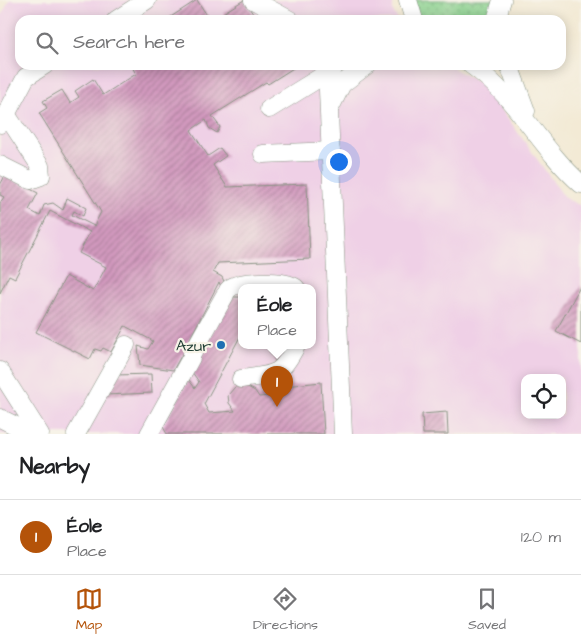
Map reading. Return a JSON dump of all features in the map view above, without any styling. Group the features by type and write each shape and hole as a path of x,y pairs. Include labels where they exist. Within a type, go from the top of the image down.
{"street":[{"path":"124,15 147,0"},
{"path":"253,0 281,15"},
{"path":"0,165 30,180 41,176 40,166 3,120 26,77 37,70"},
{"path":"269,109 330,70"},
{"path":"333,70 328,90 343,434"},
{"path":"330,112 337,90 360,70"},
{"path":"477,70 498,86 543,144 581,184"},
{"path":"511,70 520,99 543,144"},
{"path":"264,154 331,151"},
{"path":"239,284 283,282 287,284"},
{"path":"149,434 226,292 238,285"},
{"path":"76,434 126,344"},
{"path":"241,379 278,372 284,368 294,349"},
{"path":"0,371 38,430"},
{"path":"0,418 20,428 38,430"}],"shaded area":[{"path":"9,0 393,0 393,11 395,15 15,15 15,70 456,70 484,85 565,198 581,206 581,434 0,434 0,19"}],"green space":[{"path":"413,0 497,0 491,15 419,15"}],"building":[{"path":"197,0 207,15 174,15"},
{"path":"244,0 254,15 224,15 223,13"},
{"path":"134,70 290,70 268,84 266,82 212,116 220,127 217,133 209,128 206,120 191,130 208,156 220,148 226,156 213,165 227,187 307,184 310,259 218,263 213,272 222,277 231,297 238,297 238,340 204,404 209,413 235,411 229,403 228,395 235,387 246,386 255,391 259,397 280,395 285,386 321,382 324,434 167,434 163,427 189,380 195,388 199,382 192,372 197,362 182,354 173,370 140,365 138,346 148,349 153,341 125,326 111,352 103,348 101,351 95,349 90,359 36,332 66,276 93,291 106,267 79,253 90,232 50,211 15,278 9,275 0,293 0,203 4,197 0,195 0,185 5,176 38,193 29,210 40,216 44,205 53,203 63,210 67,198 86,208 83,216 74,211 72,215 94,226 101,212 39,113 47,108 43,101 62,90 70,103 79,97 75,91 93,79 103,95 136,74","holes":["219,282 228,303 199,358 184,350"]},
{"path":"581,285 581,344 556,331"},
{"path":"268,349 286,349 278,365"},
{"path":"151,374 152,393 105,395 116,375"},
{"path":"447,412 448,434 423,434 422,414"}],"place":[{"name":"Azur","path":"221,345"},
{"name":"Éole","path":"277,407"}]}
